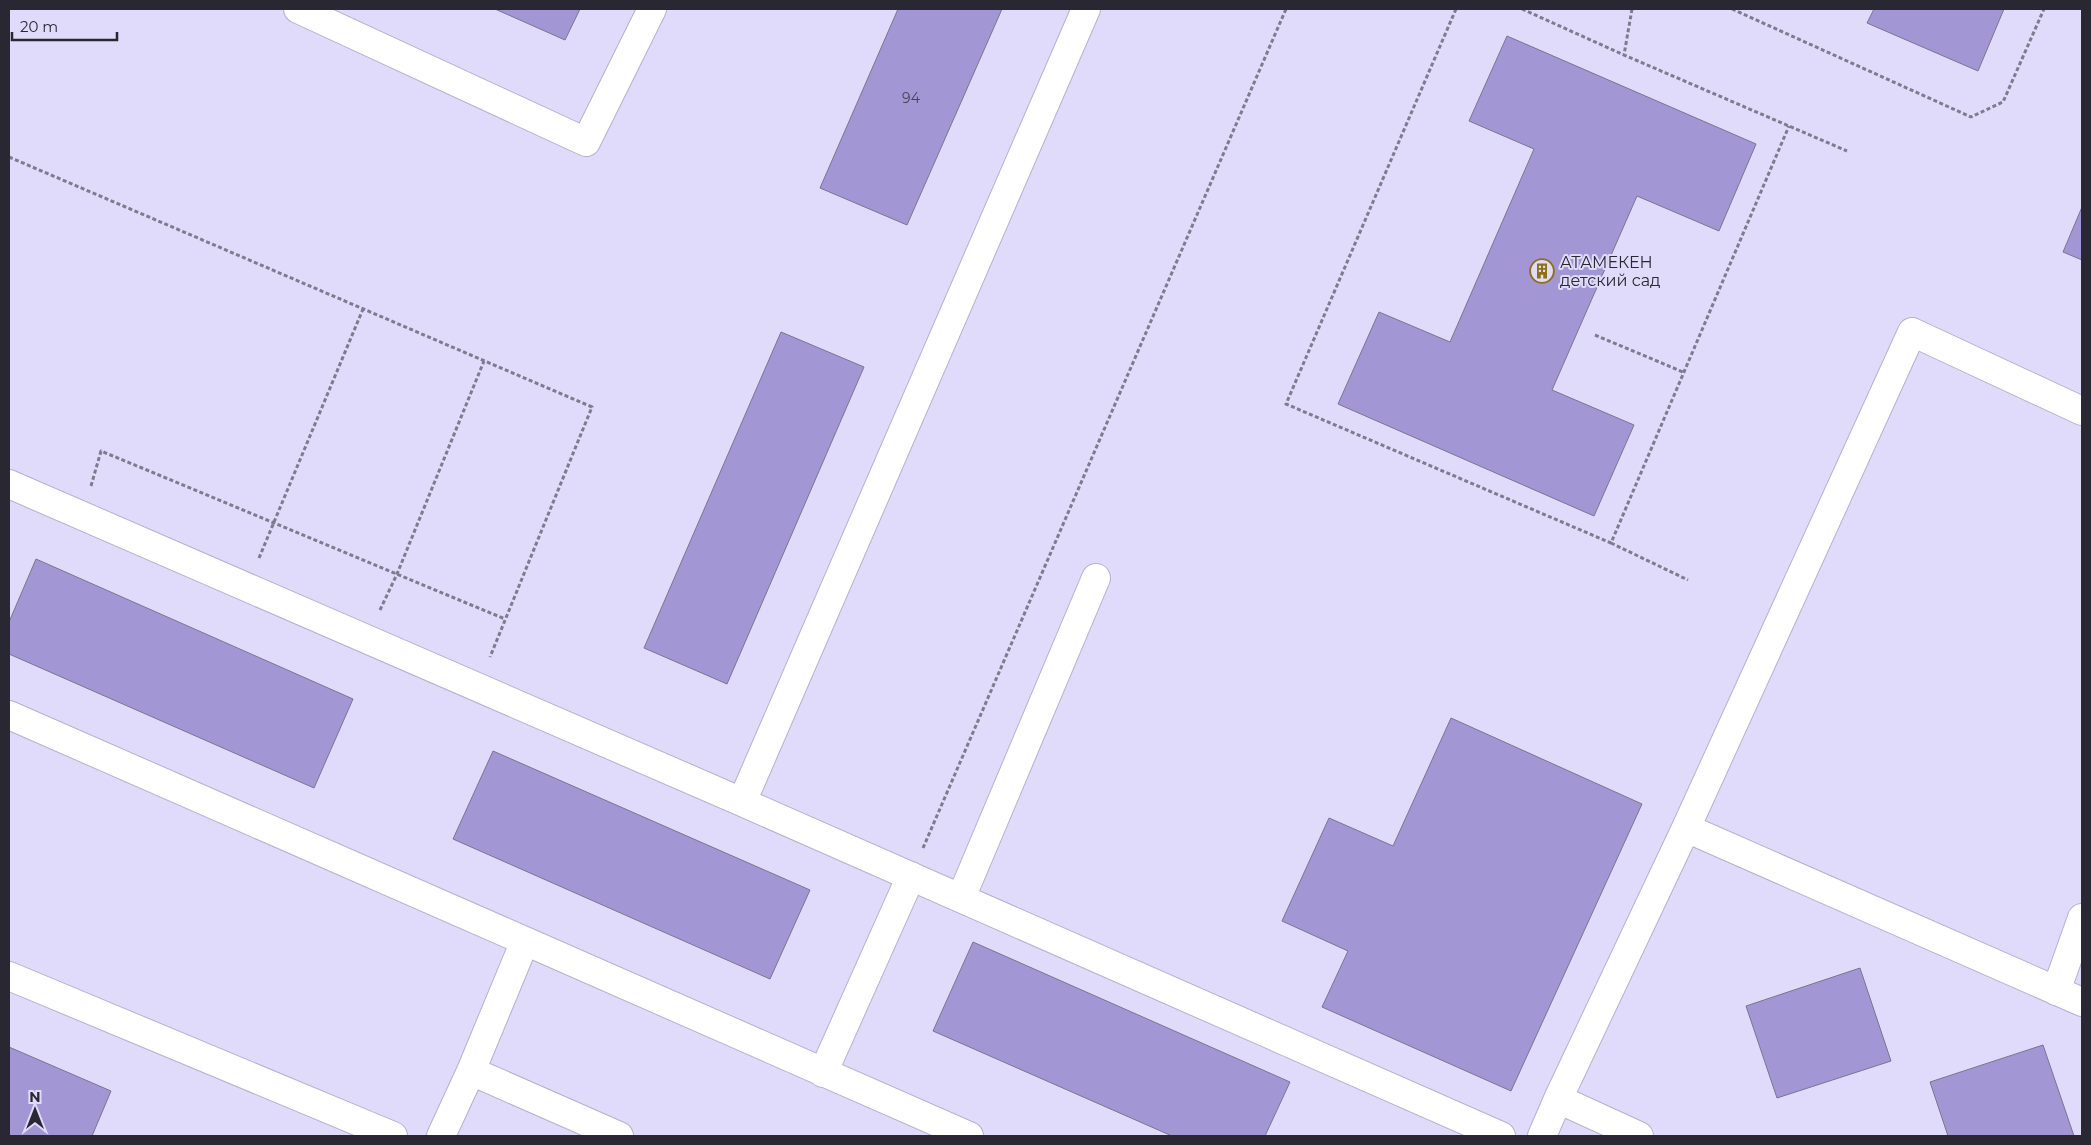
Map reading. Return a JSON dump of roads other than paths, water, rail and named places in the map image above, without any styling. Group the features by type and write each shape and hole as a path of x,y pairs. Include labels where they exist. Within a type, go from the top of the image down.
{"lane":[{"path":"298,9 586,142 652,9"},
{"path":"742,802 1086,9"},
{"path":"1542,1136 1686,828 1912,332 2082,411"},
{"path":"9,484 742,802 1501,1136"},
{"path":"961,898 1096,578"},
{"path":"9,715 969,1136"},
{"path":"1686,828 2082,1002"},
{"path":"823,1073 911,876"},
{"path":"2056,991 2082,918"},
{"path":"441,1136 471,1072 525,941"},
{"path":"9,976 393,1136"},
{"path":"471,1072 619,1136"},
{"path":"1558,1100 1639,1136"}],"place":[{"name":"АТАМЕКЕН детский сад","path":"1542,271"}]}
